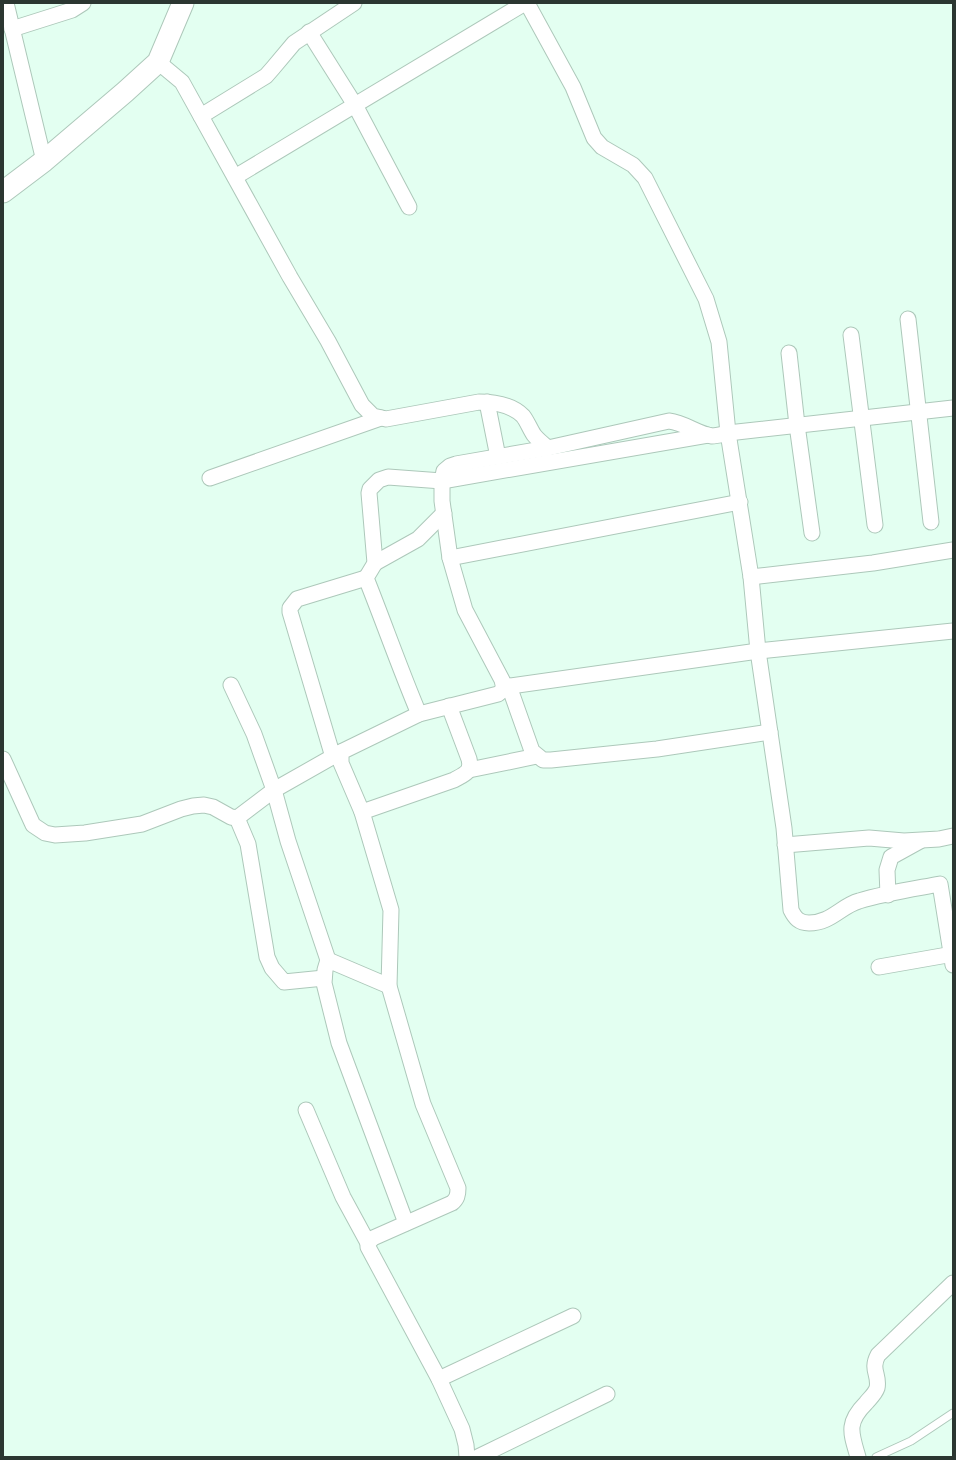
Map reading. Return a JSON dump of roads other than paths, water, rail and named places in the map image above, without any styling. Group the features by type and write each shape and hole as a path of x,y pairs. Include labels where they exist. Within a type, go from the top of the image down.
{"main road":[{"path":"3,192 44,161 158,62 183,3"}],"street":[{"path":"6,3 44,161"},
{"path":"12,29 72,10 83,3"},
{"path":"201,116 266,76 294,43 354,3"},
{"path":"235,177 526,3 573,87 594,138 602,147 633,165 645,178 706,299 719,342 728,433 751,577 758,651 785,845 791,910 793,916 799,921 809,923 822,921 857,901 947,883 952,958 879,967"},
{"path":"309,32 355,105 410,207"},
{"path":"158,62 182,82 290,277 328,341 362,405 373,416 386,418 479,402 505,405 515,409 523,417 535,437 548,448"},
{"path":"908,319 931,522"},
{"path":"851,335 875,525"},
{"path":"789,353 812,533"},
{"path":"487,402 498,457"},
{"path":"375,563 369,493 370,488 379,480 388,477 442,481 709,435 713,436 728,433 953,408"},
{"path":"210,478 381,418"},
{"path":"709,435 679,422 669,421 548,448 450,466 444,471 442,481 442,502 450,558 465,610 502,680 507,686 532,751 543,760 657,749 770,732"},
{"path":"450,558 740,502"},
{"path":"368,1242 373,1238 452,1203 456,1200 458,1188 423,1104 389,986 391,910 362,812 337,754 290,612 290,608 297,599 366,578 375,563 418,539 444,513"},
{"path":"751,577 874,563 953,550"},
{"path":"366,578 385,625 400,669 419,714"},
{"path":"3,759 33,825 45,833 55,835 85,833 142,824 181,809 204,805 213,807 231,818 237,818 274,790 337,754 419,714 498,694 507,686 758,651 953,631"},
{"path":"231,685 254,734 274,790 288,841 328,960 324,983 339,1043 406,1223"},
{"path":"449,706 469,759 469,770"},
{"path":"362,812 454,780 469,770 537,756"},
{"path":"237,818 248,844 267,957 272,968 284,982 324,978"},
{"path":"785,845 869,838 904,841 939,839 953,836"},
{"path":"888,894 887,870 891,857 924,839"},
{"path":"328,960 389,986"},
{"path":"306,1110 343,1197 368,1242 369,1250 439,1379 462,1429 467,1457"},
{"path":"858,1457 852,1434 853,1421 856,1412 875,1392 877,1386 874,1368 878,1355 953,1283"},
{"path":"439,1379 573,1316"},
{"path":"478,1457 607,1394"}],"lane":[{"path":"876,1457 911,1441 953,1412"}]}
